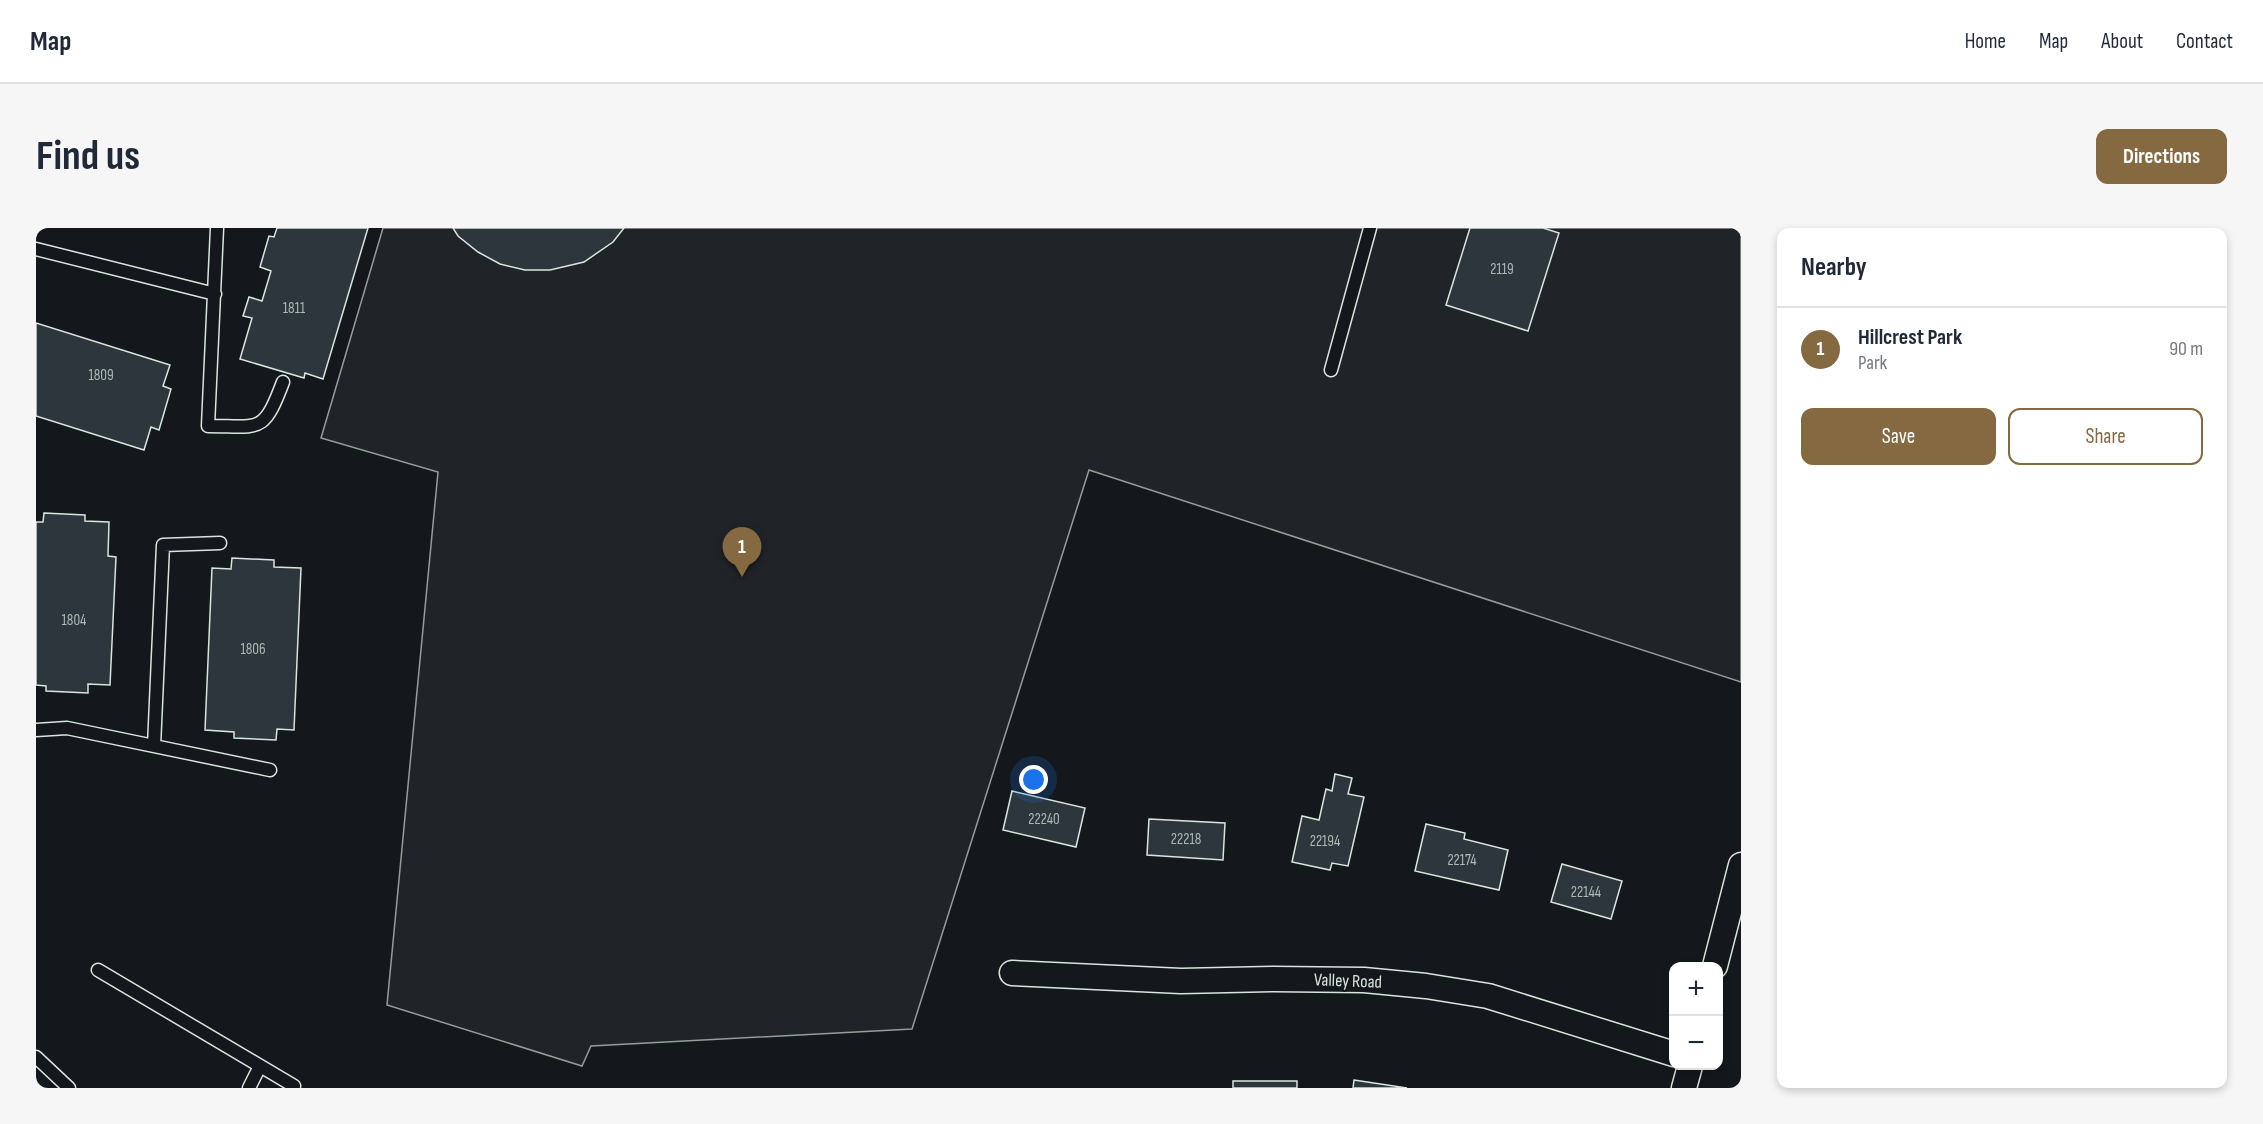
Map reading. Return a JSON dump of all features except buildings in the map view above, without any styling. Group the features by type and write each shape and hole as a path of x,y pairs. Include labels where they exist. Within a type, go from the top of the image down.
{"street":[{"path":"1716,962 1741,865"},
{"name":"Valley Road","path":"1012,973 1181,981 1364,980 1426,986 1488,996 1669,1052"},
{"path":"1684,1088 1689,1070"}],"lane":[{"path":"217,228 208,426 257,426 268,417 283,382"},
{"path":"1331,370 1370,228"},
{"path":"36,249 215,294"},
{"path":"154,746 163,545 220,543"},
{"path":"36,730 67,728 270,770"},
{"path":"98,970 294,1086"},
{"path":"36,1057 69,1088"},
{"path":"249,1088 260,1066"}],"shaded area":[{"path":"383,228 1741,228 1741,682 1089,470 912,1029 591,1046 582,1066 387,1005 438,472 321,438"}],"place":[{"name":"Hillcrest Park","path":"742,577"}]}
